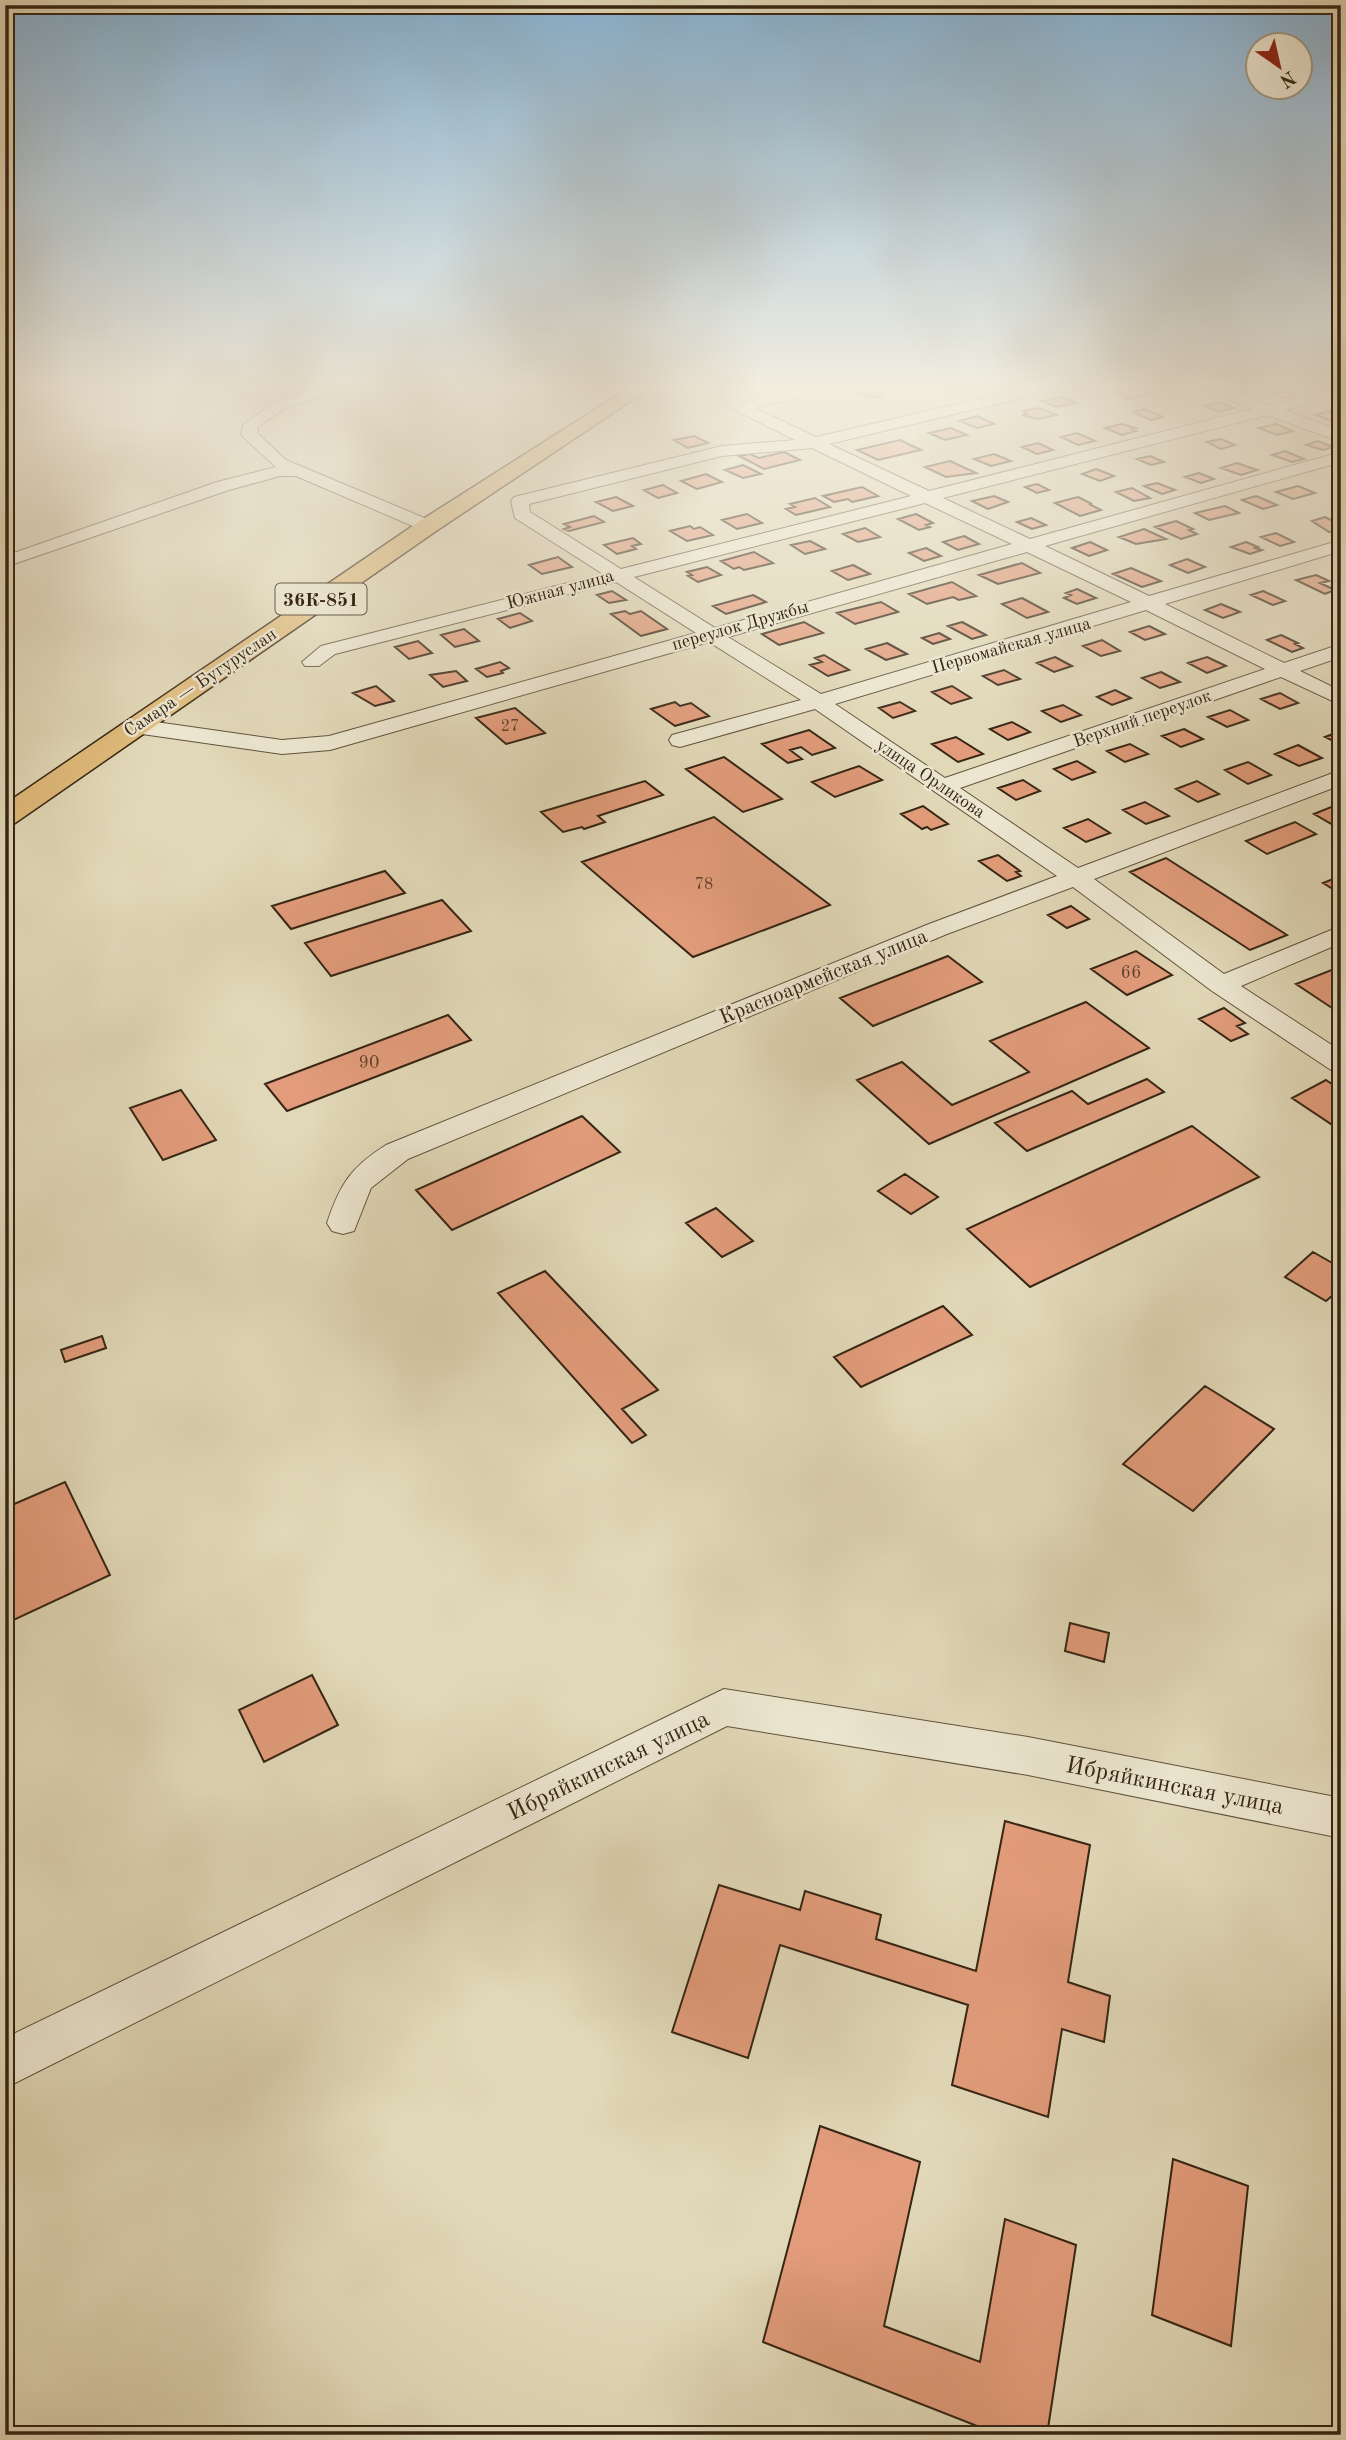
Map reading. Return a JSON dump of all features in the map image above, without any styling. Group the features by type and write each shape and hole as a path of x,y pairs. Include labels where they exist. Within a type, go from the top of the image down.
{"main road":[{"name":"Самара — Бугуруслан","path":"5,817 465,502"}],"street":[{"path":"5,562 177,502"},
{"path":"372,502 428,526"},
{"name":"улица Орликова","path":"520,502 521,514 818,702 1074,876 1221,985 1341,1064"},
{"name":"Южная улица","path":"312,662 328,650 904,502"},
{"path":"934,502 1027,544 1341,699"},
{"name":"переулок Дружбы","path":"135,726 282,747 330,743 1179,502"},
{"name":"Первомайская улица","path":"680,740 818,702 1341,545"},
{"name":"Верхний переулок","path":"943,786 1341,650"},
{"name":"Красноармейская улица","path":"343,1223 354,1186 367,1171 397,1152 925,934 1341,777"},
{"path":"1221,985 1341,934"},
{"name":"Ибряйкинская улица","path":"5,2064 723,1707 1028,1756 1341,1818"}],"building":[{"path":"596,502 625,502 633,506 613,511"},
{"path":"821,502 830,507 796,515 786,509 795,507 790,504"},
{"path":"974,502 1008,502 988,509"},
{"path":"1088,502 1101,510 1080,516 1055,503"},
{"path":"1246,502 1270,502 1277,505 1263,509"},
{"path":"1225,506 1239,513 1209,520 1195,513"},
{"path":"747,514 762,523 737,529 722,520"},
{"path":"916,514 933,523 926,525 930,527 919,530 898,519"},
{"path":"594,516 604,522 569,531 564,529 570,527 564,524"},
{"path":"1325,517 1341,525 1341,529 1329,532 1312,521"},
{"path":"1031,518 1046,525 1032,529 1017,522"},
{"path":"1176,521 1193,529 1189,530 1197,534 1181,539 1155,527"},
{"path":"690,526 694,529 700,527 713,535 687,541 670,531"},
{"path":"865,528 880,537 858,542 843,534"},
{"path":"1144,529 1166,539 1136,544 1119,537"},
{"path":"1276,533 1294,542 1280,546 1261,537"},
{"path":"964,536 979,544 958,550 943,542"},
{"path":"633,538 641,544 632,546 636,549 617,554 604,545"},
{"path":"810,541 825,549 805,554 791,545"},
{"path":"1090,542 1107,550 1089,556 1072,548"},
{"path":"1246,542 1262,550 1250,554 1231,547"},
{"path":"926,548 941,556 924,561 909,553"},
{"path":"754,552 773,563 744,570 739,567 734,569 721,561"},
{"path":"558,557 572,567 542,574 529,565"},
{"path":"1187,559 1205,567 1188,573 1170,565"},
{"path":"1022,563 1040,573 998,584 979,575"},
{"path":"853,565 870,574 848,580 832,571"},
{"path":"707,567 721,575 698,582 688,576 692,575 687,572"},
{"path":"1131,568 1161,581 1142,587 1113,574"},
{"path":"1316,575 1329,581 1320,583 1335,590 1325,594 1296,580"},
{"path":"952,582 976,596 959,600 953,597 927,604 909,594"},
{"path":"1077,589 1096,598 1077,604 1064,598 1071,595 1066,593"},
{"path":"612,591 626,600 609,603 597,595"},
{"path":"1263,591 1285,601 1273,605 1251,595"},
{"path":"753,595 766,602 726,614 713,606"},
{"path":"1022,598 1048,612 1027,618 1002,604"},
{"path":"881,602 898,612 855,624 837,613"},
{"path":"1221,604 1240,612 1223,618 1205,610"},
{"path":"625,611 630,614 641,611 667,629 641,636 611,614"},
{"path":"520,613 532,621 510,628 498,619"},
{"path":"804,622 823,633 779,645 762,634"},
{"path":"962,622 986,635 972,639 948,626"},
{"path":"1149,626 1165,634 1145,640 1130,632"},
{"path":"464,629 479,641 455,647 441,635"},
{"path":"939,633 950,639 933,644 922,638"},
{"path":"1281,635 1303,648 1292,652 1267,640"},
{"path":"1102,640 1120,651 1101,656 1083,646"},
{"path":"418,641 432,653 409,659 395,647"},
{"path":"887,643 907,654 886,660 866,649"},
{"path":"824,655 849,670 828,676 810,665 822,662 815,658"},
{"path":"1055,657 1072,666 1054,672 1037,663"},
{"path":"1207,657 1226,666 1207,673 1188,663"},
{"path":"500,662 509,668 501,671 503,673 487,677 476,669"},
{"path":"1004,670 1020,679 998,685 983,676"},
{"path":"456,671 467,681 443,687 430,675"},
{"path":"1161,672 1180,682 1160,688 1142,678"},
{"path":"376,686 394,701 375,706 353,693"},
{"path":"952,686 971,698 951,704 932,692"},
{"path":"1115,690 1131,698 1112,705 1097,697"},
{"path":"1280,693 1298,703 1280,709 1261,699"},
{"path":"675,702 680,706 691,703 709,716 675,726 651,709"},
{"path":"900,702 915,711 893,718 879,708"},
{"path":"1063,705 1081,715 1061,722 1042,711"},
{"path":"515,708 545,733 506,744 476,718"},
{"path":"1230,710 1248,720 1227,727 1208,717"},
{"path":"1012,722 1030,732 1008,740 990,729"},
{"path":"1184,729 1203,739 1181,747 1162,736"},
{"path":"809,730 835,748 812,755 801,747 790,750 802,759 788,763 762,744"},
{"path":"1341,731 1341,745 1325,737"},
{"path":"956,737 983,754 958,762 932,744"},
{"path":"1130,744 1148,754 1125,762 1107,751"},
{"path":"1298,745 1322,758 1299,766 1275,754"},
{"path":"724,757 782,799 743,812 686,769"},
{"path":"1077,761 1095,772 1072,780 1054,769"},
{"path":"1248,762 1271,775 1248,784 1225,770"},
{"path":"859,766 882,780 835,797 812,782"},
{"path":"1023,780 1040,791 1016,800 998,788"},
{"path":"645,781 663,795 598,816 605,822 584,829 582,827 563,832 541,812"},
{"path":"1197,781 1219,794 1198,802 1176,789"},
{"path":"1145,802 1169,816 1146,824 1123,810"},
{"path":"1336,805 1341,808 1341,823 1335,826 1314,814"},
{"path":"923,806 948,824 931,830 927,827 922,829 901,814"},
{"path":"714,817 830,905 693,957 582,862"},
{"path":"1088,819 1110,833 1086,842 1064,828"},
{"path":"1295,822 1316,834 1267,854 1246,841"},
{"path":"998,855 1020,871 1016,872 1021,876 1007,881 979,861"},
{"path":"1166,858 1287,935 1250,950 1130,872"},
{"path":"385,871 405,893 291,929 272,906"},
{"path":"1341,876 1341,894 1323,883"},
{"path":"442,900 471,931 331,976 305,943"},
{"path":"1071,906 1089,919 1067,928 1048,915"},
{"path":"1136,951 1172,975 1127,995 1091,969"},
{"path":"948,956 982,982 873,1026 840,998"},
{"path":"1334,969 1341,973 1341,1014 1296,984"},
{"path":"1086,1002 1149,1048 929,1144 857,1080 902,1062 952,1105 1029,1072 990,1041"},
{"path":"1224,1008 1245,1023 1237,1026 1248,1034 1231,1041 1199,1019"},
{"path":"448,1015 471,1040 287,1111 265,1084"},
{"path":"1147,1079 1164,1092 1027,1151 995,1123 1072,1091 1088,1104"},
{"path":"1326,1080 1341,1090 1341,1123 1334,1126 1292,1098"},
{"path":"181,1090 216,1140 163,1160 130,1108"},
{"path":"582,1116 620,1152 452,1230 416,1190"},
{"path":"1192,1126 1259,1177 1030,1287 967,1229"},
{"path":"905,1174 938,1197 911,1214 878,1191"},
{"path":"716,1208 753,1241 722,1257 686,1223"},
{"path":"1313,1252 1341,1268 1341,1288 1326,1301 1285,1277"},
{"path":"545,1271 658,1390 622,1409 646,1435 632,1443 498,1293"},
{"path":"943,1306 972,1335 861,1387 834,1357"},
{"path":"102,1336 106,1348 65,1362 61,1350"},
{"path":"1205,1386 1274,1429 1193,1511 1123,1464"},
{"path":"65,1482 110,1575 5,1624 5,1508"},
{"path":"1070,1623 1109,1633 1104,1662 1065,1651"},
{"path":"312,1675 338,1725 264,1762 239,1710"},
{"path":"1005,1821 1090,1845 1068,1982 1110,1996 1104,2042 1062,2029 1048,2117 952,2085 968,2005 780,1945 748,2058 672,2032 719,1885 800,1910 805,1891 881,1915 876,1939 976,1971"},
{"path":"820,2126 920,2162 884,2326 980,2362 1005,2219 1076,2245 1047,2435 1000,2435 763,2342"},
{"path":"1173,2159 1248,2186 1231,2346 1152,2315"}]}
